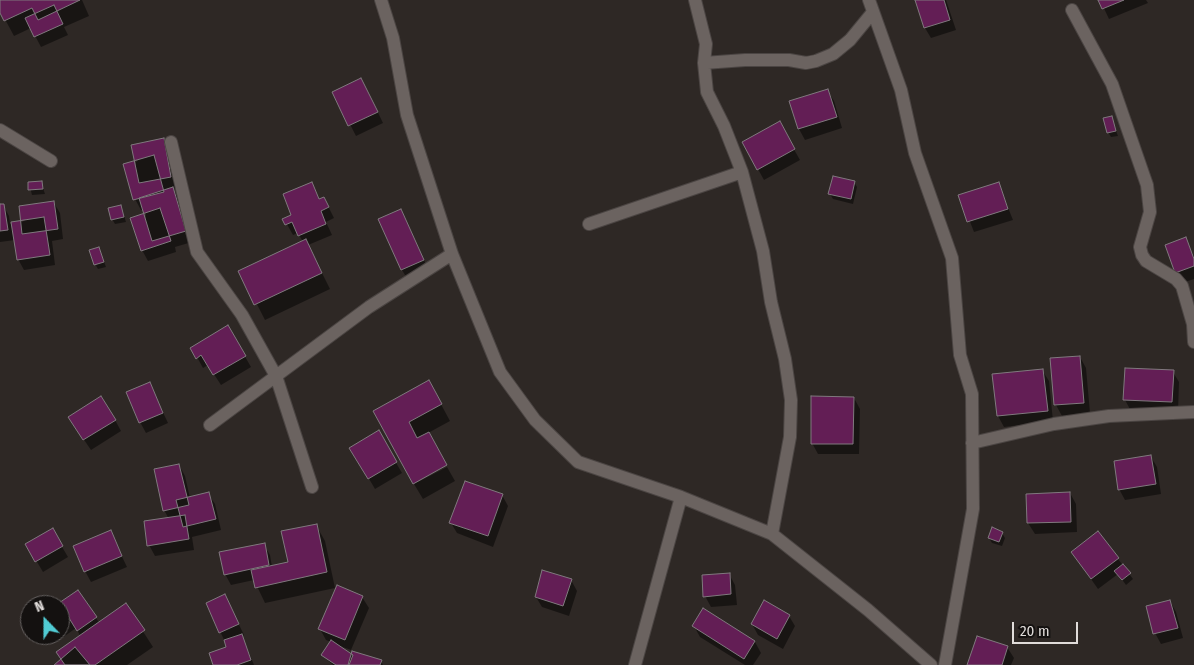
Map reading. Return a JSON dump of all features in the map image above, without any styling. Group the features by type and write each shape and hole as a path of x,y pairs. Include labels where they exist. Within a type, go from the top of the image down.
{"street":[{"path":"381,0 393,38 408,115 452,254 500,372 535,420 578,462 681,496 772,534 868,610 931,665"},
{"path":"695,0 706,44 704,63 707,92 724,126 742,172 763,252 770,302 785,358 791,400 790,437 772,534"},
{"path":"704,63 745,60 816,61 833,54 850,40 871,6"},
{"path":"871,6 901,90 915,154 952,258 960,355 972,394 973,509 945,665"},
{"path":"1072,10 1112,84 1147,185 1150,212 1140,247 1142,255 1146,261 1176,279 1182,286 1193,324 1194,342"},
{"path":"0,130 52,161"},
{"path":"171,142 197,252 242,316 276,376 312,487"},
{"path":"588,224 742,172"},
{"path":"210,425 369,307 452,254"},
{"path":"972,443 1054,424 1108,416 1194,412"},
{"path":"635,665 681,496"}],"building":[{"path":"0,0 80,0 38,20 32,8 4,21 0,13"},
{"path":"915,0 944,0 950,20 924,28"},
{"path":"1098,0 1124,0 1102,9"},
{"path":"54,5 63,24 34,37 25,18"},
{"path":"361,78 378,112 348,126 332,92"},
{"path":"828,89 837,117 798,129 789,101"},
{"path":"1112,116 1116,131 1107,133 1103,118"},
{"path":"780,121 795,149 757,170 742,142"},
{"path":"164,138 171,177 139,183 131,145"},
{"path":"154,155 164,192 133,200 123,164"},
{"path":"833,176 855,181 851,199 828,194"},
{"path":"42,181 43,189 28,190 28,182"},
{"path":"312,182 319,199 324,197 329,207 321,211 326,224 298,236 292,222 285,225 282,219 291,215 283,194"},
{"path":"999,182 1008,209 967,222 958,195"},
{"path":"173,187 186,231 152,241 139,198"},
{"path":"54,201 58,229 22,234 19,206"},
{"path":"0,204 4,204 8,230 0,231"},
{"path":"121,205 124,217 111,220 108,208"},
{"path":"160,208 171,241 141,251 130,218"},
{"path":"401,209 424,260 401,270 378,219"},
{"path":"44,217 50,255 17,260 11,222"},
{"path":"1186,237 1194,259 1194,266 1175,273 1165,245"},
{"path":"306,239 322,273 254,305 238,271"},
{"path":"99,247 104,262 94,265 89,250"},
{"path":"228,325 246,356 213,375 201,355 196,359 190,348"},
{"path":"1080,356 1084,403 1054,405 1050,358"},
{"path":"1125,368 1174,370 1172,402 1123,400"},
{"path":"1043,369 1048,411 997,416 992,374"},
{"path":"429,380 442,404 409,422 417,438 429,432 447,465 413,484 373,411"},
{"path":"150,382 163,413 139,423 126,392"},
{"path":"101,396 116,420 83,440 68,417"},
{"path":"811,396 854,397 853,444 811,444"},
{"path":"379,430 397,462 368,479 349,448"},
{"path":"1151,455 1156,484 1118,490 1114,461"},
{"path":"179,464 189,505 163,511 154,469"},
{"path":"465,481 503,494 488,536 449,523"},
{"path":"209,492 216,519 183,527 176,500"},
{"path":"1070,492 1071,522 1027,523 1026,494"},
{"path":"185,515 189,539 147,546 144,521"},
{"path":"317,524 327,572 255,588 251,570 288,562 281,531"},
{"path":"992,527 1003,532 999,542 988,538"},
{"path":"53,528 63,546 35,562 25,544"},
{"path":"111,530 122,556 84,572 73,546"},
{"path":"1098,531 1119,558 1091,579 1071,552"},
{"path":"265,543 269,565 224,575 219,552"},
{"path":"1123,564 1131,573 1122,580 1114,571"},
{"path":"542,570 572,579 563,606 535,597"},
{"path":"730,573 731,594 703,597 702,575"},
{"path":"337,585 363,596 345,640 318,629"},
{"path":"78,590 97,617 77,631 70,620 70,595"},
{"path":"225,594 239,624 219,633 206,603"},
{"path":"764,600 790,615 777,639 751,624"},
{"path":"1170,600 1178,628 1153,634 1146,606"},
{"path":"126,603 145,630 95,665 65,665 56,652 66,645 70,645 70,642"},
{"path":"703,608 755,641 744,659 692,626"},
{"path":"242,634 251,660 237,665 213,665 209,653 226,647 224,640"},
{"path":"977,636 1008,646 1002,665 967,665"},
{"path":"331,640 353,655 349,665 336,665 321,655"},
{"path":"75,647 90,665 54,665"},
{"path":"352,651 382,660 380,665 348,665"}]}
